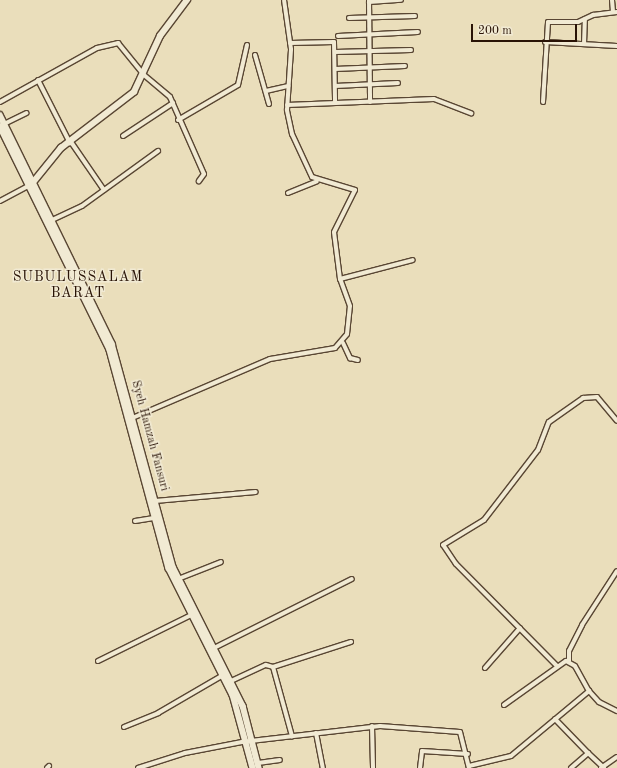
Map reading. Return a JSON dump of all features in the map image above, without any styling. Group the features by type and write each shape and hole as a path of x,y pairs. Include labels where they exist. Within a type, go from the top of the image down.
{"main road":[{"path":"32,184 59,151 131,95 144,75 160,36 187,0"},
{"name":"Syeh Hamzah Fansuri","path":"0,115 2,125 106,335"},
{"name":"Syeh Hamzah Fansuri","path":"32,184 52,220 106,335 180,589 214,648 250,742"},
{"name":"Syeh Hamzah Fansuri","path":"131,419 154,518 191,616 225,674 232,681 257,766"}],"street":[{"path":"284,0 290,43 287,105 298,151 307,170 317,181"},
{"path":"370,102 371,68 369,1 401,0"},
{"path":"542,102 545,42 549,21 570,23 615,12 612,0"},
{"path":"349,18 415,16"},
{"path":"584,44 585,19"},
{"path":"338,36 418,32"},
{"path":"290,43 331,40 335,52 335,102"},
{"path":"0,102 38,80 112,42 120,45 144,75 166,91 173,103 178,120 204,174 198,181"},
{"path":"545,42 617,46"},
{"path":"178,120 236,87 247,45"},
{"path":"335,52 411,50"},
{"path":"255,55 269,104"},
{"path":"335,69 405,66"},
{"path":"38,80 71,142 104,190"},
{"path":"335,86 398,83"},
{"path":"266,91 288,86"},
{"path":"287,105 335,102 434,100 471,113"},
{"path":"123,136 173,103"},
{"path":"2,125 26,113"},
{"path":"52,220 104,190 158,151"},
{"path":"131,419 270,359 325,351 343,343 349,330 350,306 340,279 334,232 355,190 343,184 317,181 288,193"},
{"path":"0,201 32,184"},
{"path":"340,279 413,260"},
{"path":"343,343 350,358 358,360"},
{"path":"558,666 456,564 444,543 484,520 540,447 549,422 583,398 597,397 617,421"},
{"path":"155,501 256,492"},
{"path":"135,521 154,518"},
{"path":"178,579 220,562"},
{"path":"617,571 582,625 569,651 569,661 589,691 600,702 617,710"},
{"path":"214,648 352,579"},
{"path":"98,661 191,616"},
{"path":"485,668 520,628"},
{"path":"232,681 266,665 273,667 351,642"},
{"path":"504,706 558,666 569,661"},
{"path":"273,667 292,736"},
{"path":"124,727 158,713 225,674"},
{"path":"138,768 185,752 372,726 458,731 464,736 469,767 508,758 589,691"},
{"path":"555,719 603,768 617,757"},
{"path":"372,726 373,768"},
{"path":"316,733 323,768"},
{"path":"420,768 422,751 468,754"},
{"path":"571,768 588,753"},
{"path":"257,766 280,760"}],"district":[{"name":"SUBULUSSALAM BARAT","path":"78,286"}]}
